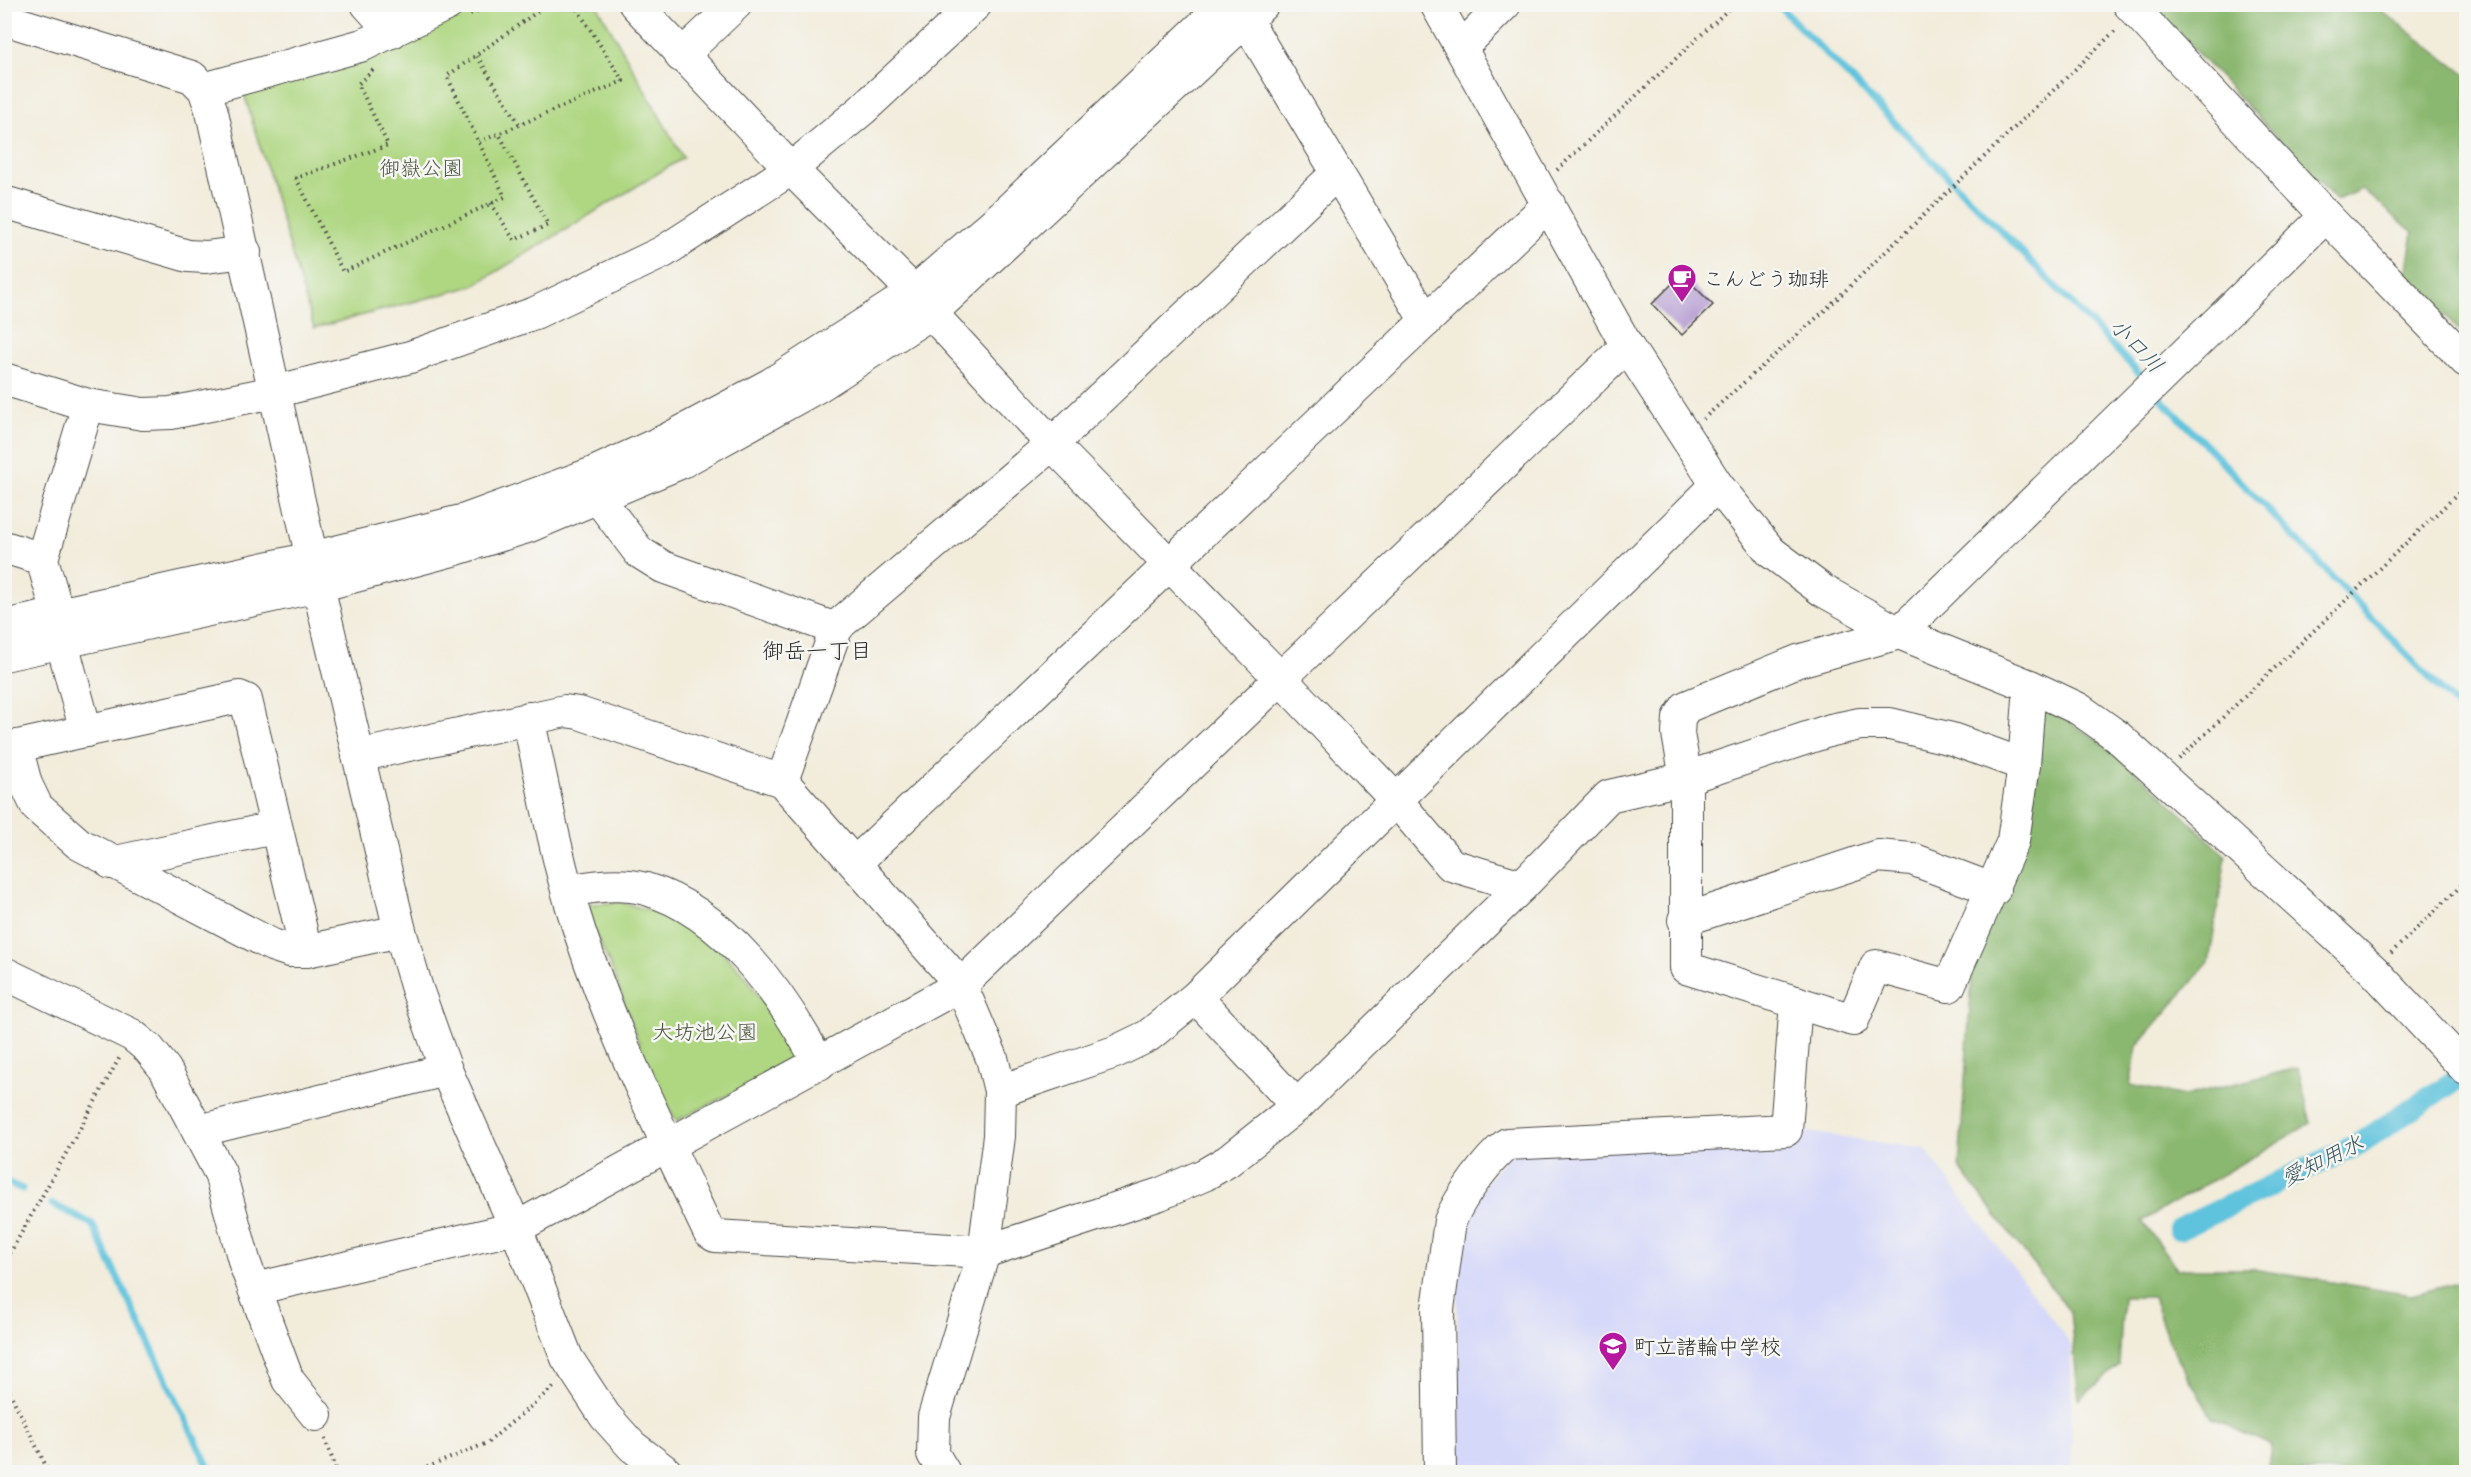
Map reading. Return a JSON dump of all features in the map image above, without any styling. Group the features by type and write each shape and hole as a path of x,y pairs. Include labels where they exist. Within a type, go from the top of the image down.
{"street":[{"path":"367,4 392,32"},
{"path":"204,89 363,45 448,4"},
{"path":"635,4 681,56 922,303 1052,444 1396,800 1451,865 1522,886"},
{"path":"681,56 736,4"},
{"path":"4,379 88,405 143,414 171,413 274,392 410,357 536,313 663,252 791,169 862,110 976,4"},
{"path":"1436,4 1627,346 1717,485 1771,552 1822,591 1899,633 2030,686 2079,709 2117,736 2373,970 2466,1068"},
{"path":"1461,48 1505,4"},
{"path":"2132,8 2326,216 2466,361"},
{"path":"4,655 60,628 315,572 456,549 527,527 682,462 768,417 922,303 1245,10 1426,321"},
{"path":"4,19 192,77 204,89 212,112 245,252 315,572 400,931 446,1070 516,1228 556,1333 575,1372 596,1404 619,1432 666,1473"},
{"path":"782,781 836,629 1052,444 1338,173"},
{"path":"855,863 1426,321 1544,196"},
{"path":"4,202 188,256 206,257 245,252"},
{"path":"2030,686 2024,765 2013,840 1994,890 1949,986 1876,966 1853,1020 1686,968 1684,920 1686,778 1678,734 1679,718 1686,707 1798,661 1899,633 2326,216"},
{"path":"315,572 591,474 668,439 922,303"},
{"path":"254,1289 516,1228 669,1147 961,985 1627,346"},
{"path":"86,731 42,559 88,405"},
{"path":"1000,1091 1115,1052 1148,1036 1196,997 1717,485"},
{"path":"598,498 639,552 663,567 836,629"},
{"path":"4,547 42,559"},
{"path":"4,626 60,628"},
{"path":"306,951 274,828 246,700 239,697 10,748 37,807 79,844 111,863 272,945 290,951 306,951 400,931"},
{"path":"358,756 565,711 579,713 782,781 961,985 987,1046 1000,1091 998,1157 984,1252 934,1417 933,1454 944,1473"},
{"path":"528,718 569,891 593,969 669,1147 709,1232 715,1236 984,1252 1160,1194 1196,1179 1228,1161 1297,1106 1522,886 1609,796 1686,778 1831,730 1860,724 1890,724 1952,739 2024,765"},
{"path":"111,863 274,828"},
{"path":"1684,920 1878,856 1912,859 1994,890"},
{"path":"569,891 604,884 645,889 694,911 716,927 750,963 791,1015 819,1064"},
{"path":"4,973 132,1035 149,1049 165,1069 220,1173 254,1289 288,1380 316,1415"},
{"path":"1196,997 1297,1106"},
{"path":"1440,1473 1438,1309 1450,1221 1455,1209 1497,1152 1508,1144 1786,1130 1796,1002"},
{"path":"198,1131 446,1070"}],"path":[{"path":"363,45 380,63 358,84 388,146 296,178 343,272 505,197 447,76 549,6 548,4"},
{"path":"479,142 623,81 574,4"},
{"path":"1544,196 1734,4"},
{"path":"1685,436 1822,313 2132,8"},
{"path":"477,56 520,125"},
{"path":"490,203 514,240 548,225 499,134"},
{"path":"2161,776 2466,486"},
{"path":"2373,970 2466,881"},
{"path":"4,1264 132,1035"},
{"path":"416,1473 487,1443 575,1372"},
{"path":"4,1381 50,1473"},
{"path":"316,1415 337,1473"}],"shaded area":[{"path":"1800,1131 1925,1149 2071,1345 2072,1472 1460,1472 1456,1222 1510,1153"}],"green space":[{"name":"御嶽公園","path":"461,5 597,5 683,158 473,286 314,328 243,90"},
{"path":"2152,5 2374,5 2466,75 2466,338 2406,275 2413,232 2362,189 2336,200"},
{"path":"2048,710 2095,738 2147,781 2226,856 2209,962 2137,1046 2130,1085 2184,1096 2298,1068 2311,1123 2142,1221 2177,1269 2252,1269 2411,1295 2466,1281 2466,1472 2268,1472 2272,1446 2212,1418 2170,1345 2153,1297 2123,1297 2119,1365 2079,1400 2070,1312 1959,1167 1973,963 2038,717"},
{"name":"大坊池公園","path":"620,902 662,914 703,933 744,974 802,1059 676,1121 640,1046 611,967 582,905"}],"building":[{"name":"こんどう珈琲","path":"1682,274 1713,305 1682,335 1652,304"}],"waterway":[{"name":"小口川","path":"1777,4 2147,382"},
{"name":"小口川","path":"2156,393 2466,716"},
{"name":"愛知用水","path":"2179,1229 2357,1145 2459,1078"},
{"path":"4,1181 22,1189"},
{"path":"52,1204 92,1224 211,1472"}],"place":[{"name":"こんどう珈琲","path":"1682,304"},
{"name":"町立諸輪中学校","path":"1613,1372"}],"district":[{"name":"御岳一丁目","path":"817,650"}]}
